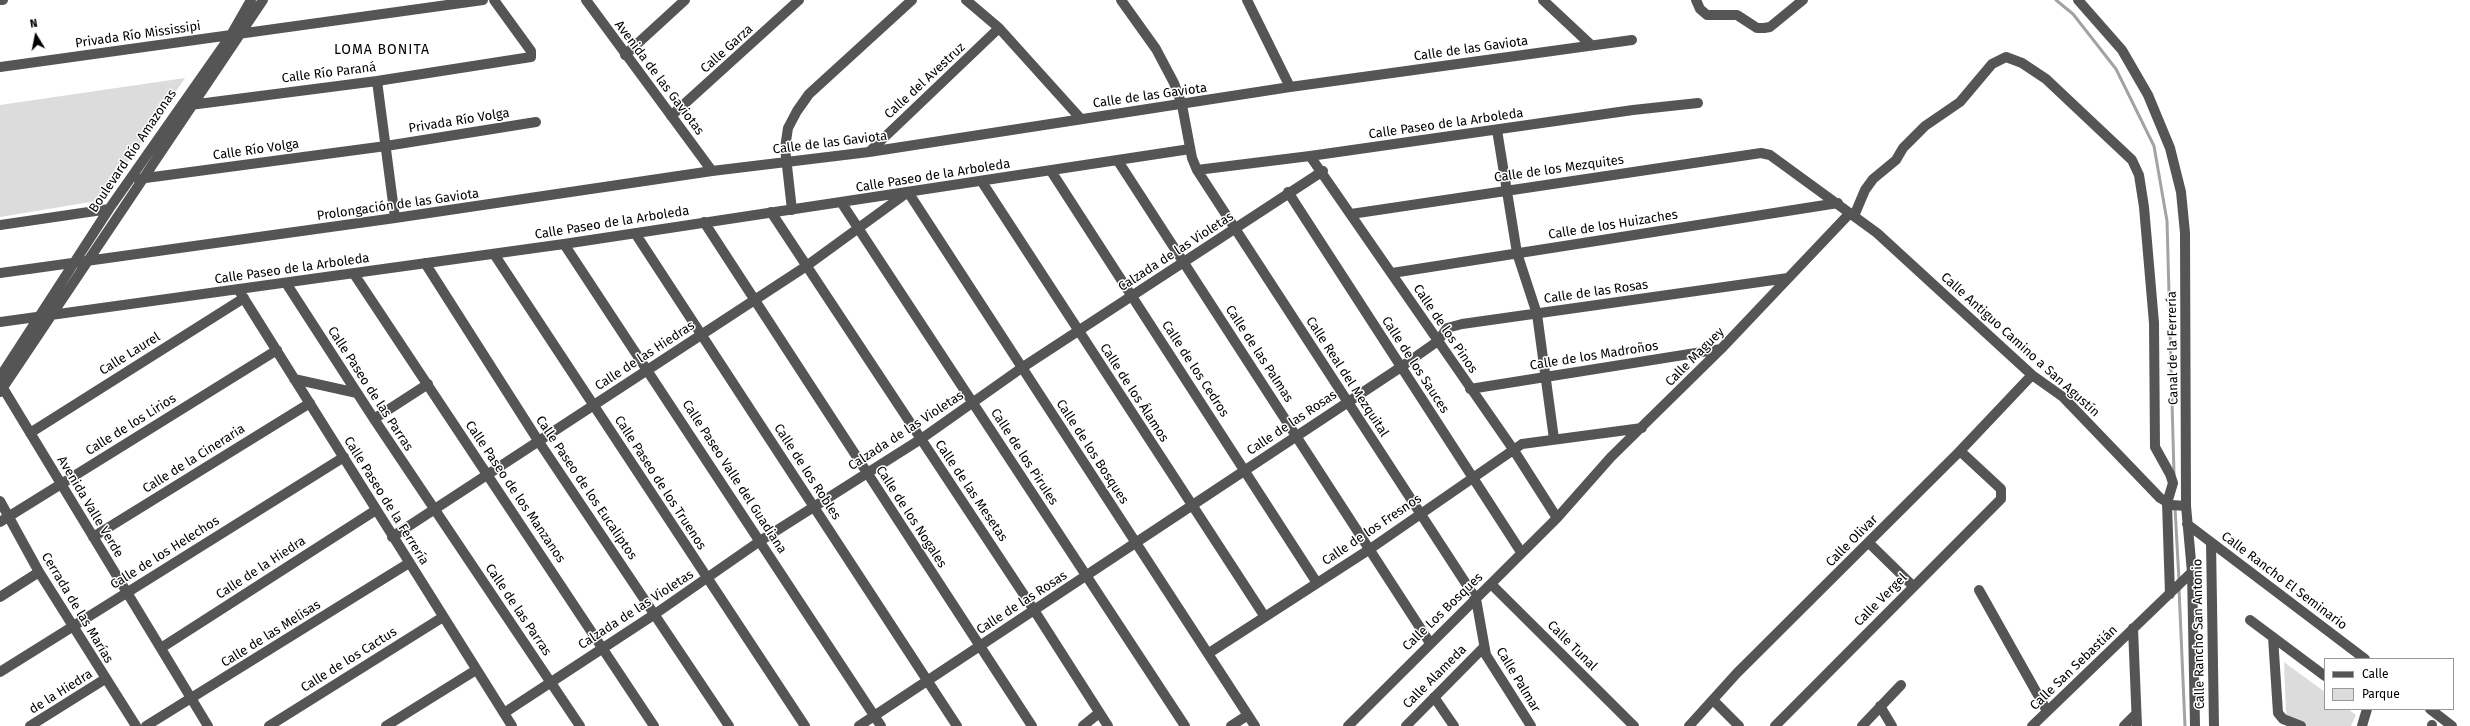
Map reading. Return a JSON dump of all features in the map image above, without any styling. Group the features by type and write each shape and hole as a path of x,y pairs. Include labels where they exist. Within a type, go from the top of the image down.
{"street":[{"name":"Boulevard Río Amazonas","path":"0,376 37,317 109,209 178,108 231,35 251,0"},
{"name":"Boulevard Río Amazonas","path":"1,387 193,103 243,32 263,0"},
{"name":"Privada Río Mississipi","path":"0,67 231,35 243,32 483,0"},
{"name":"Calle Río Paraná","path":"178,108 193,103 377,81 531,57 531,51 494,0"},
{"name":"Avenida de las Gaviotas","path":"586,0 712,171"},
{"path":"625,54 685,0"},
{"name":"Calle Garza","path":"671,116 799,0"},
{"path":"792,210 786,162 788,128 809,94 912,0"},
{"path":"966,0 999,28 1081,119"},
{"name":"Calle Real del Mezquital","path":"1121,0 1156,49 1174,84 1182,105 1190,149 1197,170 1476,599"},
{"path":"1247,0 1290,88"},
{"path":"1543,0 1591,45"},
{"path":"1696,0 1700,9 1707,15 1737,15 1757,28 1764,28 1770,27 1803,0"},
{"name":"Canal de la Ferrería","path":"2078,0 2122,50 2142,83 2159,117 2181,192 2185,240 2177,505 2187,524 2192,572 2195,726"},
{"name":"Calle del Avestruz","path":"869,152 999,28"},
{"name":"Calle de las Gaviota","path":"712,171 869,152 1290,88 1632,40"},
{"path":"1852,214 1865,190 1873,179 1896,160 1903,148 1925,126 1960,102 1992,64 2006,57 2014,58 2046,78 2132,160 2138,176 2144,207 2154,323 2155,447 2172,478 2172,491 2177,505 2170,594"},
{"path":"377,81 395,218"},
{"name":"Calle Paseo de la Arboleda","path":"1197,170 1698,103"},
{"name":"Privada Río Volga","path":"386,146 536,122"},
{"path":"1497,130 1517,253 1537,314 1544,377 1554,439"},
{"name":"Calle Río Volga","path":"130,180 386,146"},
{"name":"Calle Paseo de la Arboleda","path":"0,322 241,293 286,283 564,244 771,212 982,182 1190,149"},
{"name":"Calle de los Mezquites","path":"1351,214 1761,153 1770,154"},
{"name":"Calle Antiguo Camino a San Agustín","path":"1770,154 1877,233 2032,374 2063,397 2152,491 2177,505"},
{"name":"Calle de los Pinos","path":"1310,156 1323,171 1470,389 1514,449 1557,518"},
{"name":"Calle de las Palmas","path":"1118,161 1183,263 1297,435 1430,643"},
{"name":"Calle de los Cedros","path":"1051,170 1317,583"},
{"name":"Prolongación de las Gaviota","path":"0,273 395,218 712,171"},
{"name":"Calzada de las Violetas","path":"504,713 550,681 655,614 760,541 921,439 1023,367 1132,297 1288,192 1323,171"},
{"name":"Calle de los Álamos","path":"982,182 1265,617"},
{"name":"Calle de las Hiedras","path":"392,537 539,442 593,404 702,335 805,267 859,230 908,192"},
{"name":"Calle de los Bosques","path":"908,192 1023,367 1135,544 1209,653 1255,726"},
{"name":"Calle de los Sauces","path":"1288,192 1472,480 1521,552"},
{"name":"Calle de los Pirules","path":"841,202 1185,726"},
{"name":"Calle de los Huizaches","path":"1392,273 1838,204"},
{"path":"0,225 109,209"},
{"name":"Calle de las Mesetas","path":"771,212 805,267 1034,610 1108,726"},
{"name":"Calle Maguey","path":"1557,518 1611,457 1722,349 1788,278 1852,214"},
{"name":"Calle de los Nogales","path":"704,222 1032,726"},
{"name":"Calle de los Robles","path":"635,233 957,726"},
{"name":"Calle Paseo Valle del Guadiana","path":"564,244 881,726"},
{"name":"Calle Paseo de los Truenos","path":"494,254 805,726"},
{"name":"Calle Paseo de los Eucaliptos","path":"425,263 539,442 729,726"},
{"name":"Calle Paseo de los Manzanos","path":"354,274 654,726"},
{"name":"Calle de las Rosas","path":"859,726 1401,367 1438,341 1442,332 1453,326 1788,278"},
{"name":"Calle Paseo de las Parras","path":"286,283 434,509"},
{"name":"Calle Paseo de la Ferrería","path":"241,293 344,457 392,537 504,713 509,725"},
{"name":"Calle Laurel","path":"30,433 241,293"},
{"name":"Calle de los Madroños","path":"1470,389 1722,349"},
{"name":"Calle de los Lirios","path":"0,522 277,350"},
{"name":"Calle Olivar","path":"1689,726 1960,451 2032,374"},
{"path":"294,379 357,393"},
{"path":"374,419 428,384"},
{"name":"Avenida Valle Verde","path":"1,387 208,726"},
{"name":"Calle de la Cineraria","path":"93,537 310,403"},
{"name":"Calle de los Fresnos","path":"1209,653 1370,549 1420,513 1472,480 1514,449 1532,441 1642,428"},
{"name":"Calle Vergel","path":"1775,726 2001,499 2003,492 1960,451"},
{"name":"Calle de los Helechos","path":"0,672 344,457"},
{"name":"Cerrada de las Marías","path":"0,501 10,516 39,572 105,680 136,726"},
{"name":"Calle de las Parras","path":"434,509 580,726"},
{"name":"Calle de la Hiedra","path":"161,648 376,510"},
{"name":"Calle Los Bosques","path":"1348,726 1491,584 1521,552 1557,518"},
{"name":"Calle Rancho El Seminario","path":"2187,524 2364,658"},
{"name":"Calle Rancho San Antonio","path":"2211,542 2214,726"},
{"path":"1869,543 1913,586"},
{"name":"Calle de las Melisas","path":"146,726 192,699 409,563"},
{"path":"0,597 39,572"},
{"name":"Calle San Sebastián","path":"2032,726 2192,572"},
{"name":"Calle Tunal","path":"1491,584 1634,726"},
{"path":"1979,590 2047,711"},
{"name":"Calle Palmar","path":"1476,599 1484,647 1492,666 1531,726"},
{"name":"Calle de los Cactus","path":"269,726 443,617"},
{"path":"2250,620 2324,675"},
{"path":"2133,628 2137,726"},
{"path":"2272,637 2278,713 2283,719 2300,726"},
{"name":"Calle Alameda","path":"1406,726 1484,647"},
{"path":"386,726 476,670"},
{"name":"de la Hiedra","path":"30,726 105,680"},
{"path":"1862,726 1901,684"},
{"path":"1434,697 1454,726"},
{"path":"1713,700 1739,726"},
{"path":"1880,706 1892,726"},
{"path":"2362,726 2367,710"},
{"path":"2431,710 2452,726"},
{"path":"1083,726 1099,713"},
{"path":"1231,726 1248,714"},
{"path":"2124,726 2136,714"}],"green space":[{"path":"185,78 102,200 0,217 0,105"},
{"path":"2284,662 2324,691 2324,710 2349,710 2356,715 2351,726 2307,726 2286,716"}],"waterway":[{"path":"2056,0 2073,14 2116,69 2154,146 2167,221 2174,474"},
{"path":"2175,508 2179,580"},
{"path":"2179,588 2185,726"}],"district":[{"name":"LOMA BONITA","path":"382,50"}]}
